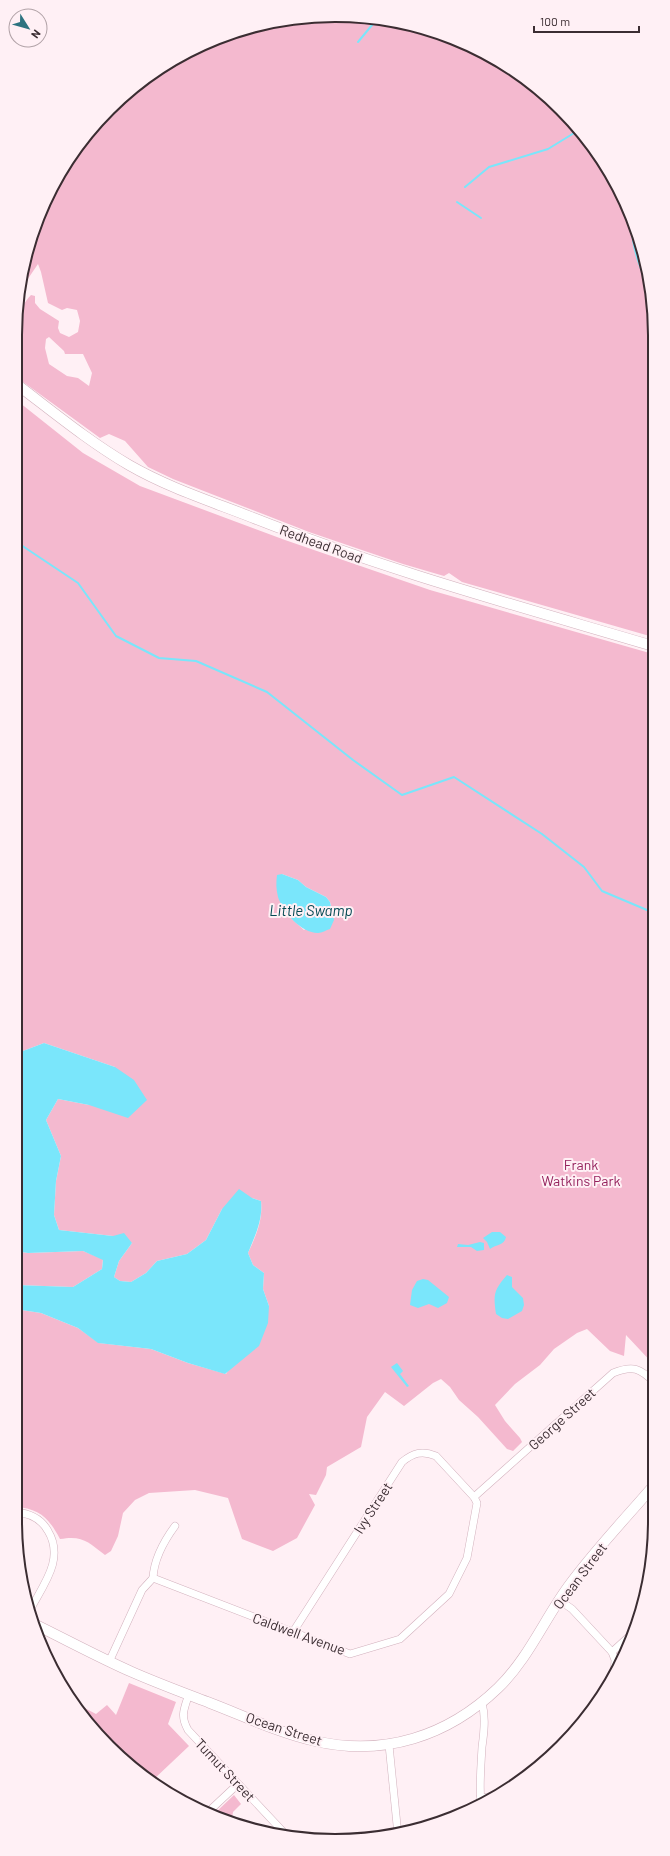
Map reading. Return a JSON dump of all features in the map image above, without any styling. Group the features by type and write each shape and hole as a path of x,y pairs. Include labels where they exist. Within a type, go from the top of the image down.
{"street":[{"name":"Redhead Road","path":"22,388 107,451 149,475 179,488 315,542 375,563 648,645"},
{"name":"George Street","path":"474,1497 613,1373 626,1368 641,1370 648,1376"},
{"name":"Ivy Street","path":"293,1632 402,1462 411,1454 428,1452 436,1456 474,1497"},
{"name":"Ocean Street","path":"41,1626 109,1662 300,1737 317,1741 359,1746 389,1745 414,1739 436,1730 453,1722 482,1703 514,1671 559,1600 579,1573 648,1492"},
{"name":"Caldwell Avenue","path":"153,1578 350,1654 400,1639 449,1594 467,1558 477,1503 474,1497"},
{"path":"22,1513 27,1513 36,1518 46,1527 52,1537 55,1547 51,1569 33,1603"},
{"path":"109,1662 142,1590 153,1578 153,1568 165,1540 175,1526"},
{"path":"559,1600 572,1609 612,1652 615,1661"},
{"path":"612,1652 624,1641"},
{"name":"Tumut Street","path":"189,1694 183,1721 188,1730 280,1829"},
{"path":"480,1798 479,1786 484,1724 484,1711 482,1703"},
{"path":"389,1745 397,1828"},
{"path":"212,1809 238,1784"}],"green space":[{"path":"315,23 355,23 396,28 416,33 455,46 492,64 526,87 541,100 583,144 595,161 616,197 631,234 637,254 645,294 648,335 648,636 462,582 449,573 444,576 403,564 309,532 173,479 148,467 125,441 109,434 100,438 22,381 24,305 31,295 35,296 35,303 40,309 59,321 58,328 60,333 69,337 78,332 80,321 77,310 67,308 62,310 48,303 38,264 27,280 33,254 46,215 64,178 87,144 114,114 144,87 179,64 215,46 274,28","holes":["49,337 64,351 65,354 83,354 92,373 89,386 78,378 67,376 49,364 45,348 46,339"]},
{"name":"Frank Watkins Park","path":"22,405 83,453 140,486 285,540 430,590 648,653 648,1359 626,1335 624,1356 610,1351 587,1329 577,1333 554,1349 540,1365 515,1384 495,1405 505,1421 522,1442 513,1451 507,1449 478,1417 459,1400 450,1387 441,1379 433,1383 404,1406 385,1392 367,1417 361,1447 327,1467 326,1475 316,1495 309,1494 315,1505 297,1538 273,1551 242,1539 228,1498 195,1490 149,1493 135,1500 123,1513 118,1536 111,1551 105,1555 89,1543 80,1539 60,1539 52,1525 47,1520 31,1509 22,1508 22,1310 41,1313 78,1328 99,1343 151,1349 188,1363 226,1374 269,1306 263,1289 264,1273 253,1265 248,1253 260,1221 261,1201 252,1198 222,1209 206,1240 187,1254 157,1261 146,1273 131,1282 120,1281 114,1277 119,1261 132,1243 113,1236 59,1230 54,1215 56,1181 61,1156 46,1120 58,1099 89,1105 115,1067 44,1043 22,1051","holes":["282,874 298,880 306,887 326,897 330,902 332,909 304,930 292,919 279,898"]},
{"path":"83,1251 103,1259 102,1269 73,1287 22,1285 22,1252"},
{"path":"129,1683 176,1702 168,1724 189,1746 156,1777 144,1769 114,1742 84,1708 96,1714 107,1705 116,1715"},
{"path":"234,1795 241,1804 233,1812 232,1816 217,1811"}],"water":[{"name":"Little Swamp","path":"282,874 298,880 306,887 326,897 330,902 334,920 330,929 320,933 312,932 299,926 288,915 280,903 277,891 277,875"},
{"path":"44,1043 115,1067 134,1080 147,1100 128,1118 89,1105 58,1099 46,1120 61,1156 56,1181 54,1215 59,1230 113,1236 124,1233 132,1243 119,1261 114,1277 120,1281 131,1282 146,1273 157,1261 187,1254 206,1240 222,1209 239,1189 252,1198 261,1201 260,1221 248,1253 253,1265 264,1273 263,1289 269,1306 268,1323 259,1346 225,1374 188,1363 151,1349 98,1343 78,1328 41,1313 22,1310 22,1285 73,1287 102,1269 103,1260 83,1251 22,1252 22,1051"},
{"path":"492,1232 500,1232 506,1237 504,1242 490,1249 487,1242 483,1238"},
{"path":"480,1242 484,1243 484,1250 477,1251 471,1247 457,1247 458,1244 468,1245"},
{"path":"507,1275 512,1277 512,1287 523,1298 524,1305 522,1311 508,1319 502,1318 496,1314 495,1302 497,1289"},
{"path":"423,1279 428,1280 449,1297 447,1303 438,1308 429,1304 418,1308 410,1305 412,1290 417,1281"},
{"path":"397,1363 403,1371 400,1374 409,1386 407,1387 391,1367"}],"waterway":[{"path":"358,42 372,25"},
{"path":"465,187 489,167 548,149 574,133"},
{"path":"457,202 481,218"},
{"path":"632,239 639,264"},
{"path":"22,546 78,583 116,636 159,658 196,661 267,692 353,760 402,795 454,777 542,834 584,867 602,891 648,910"}]}
